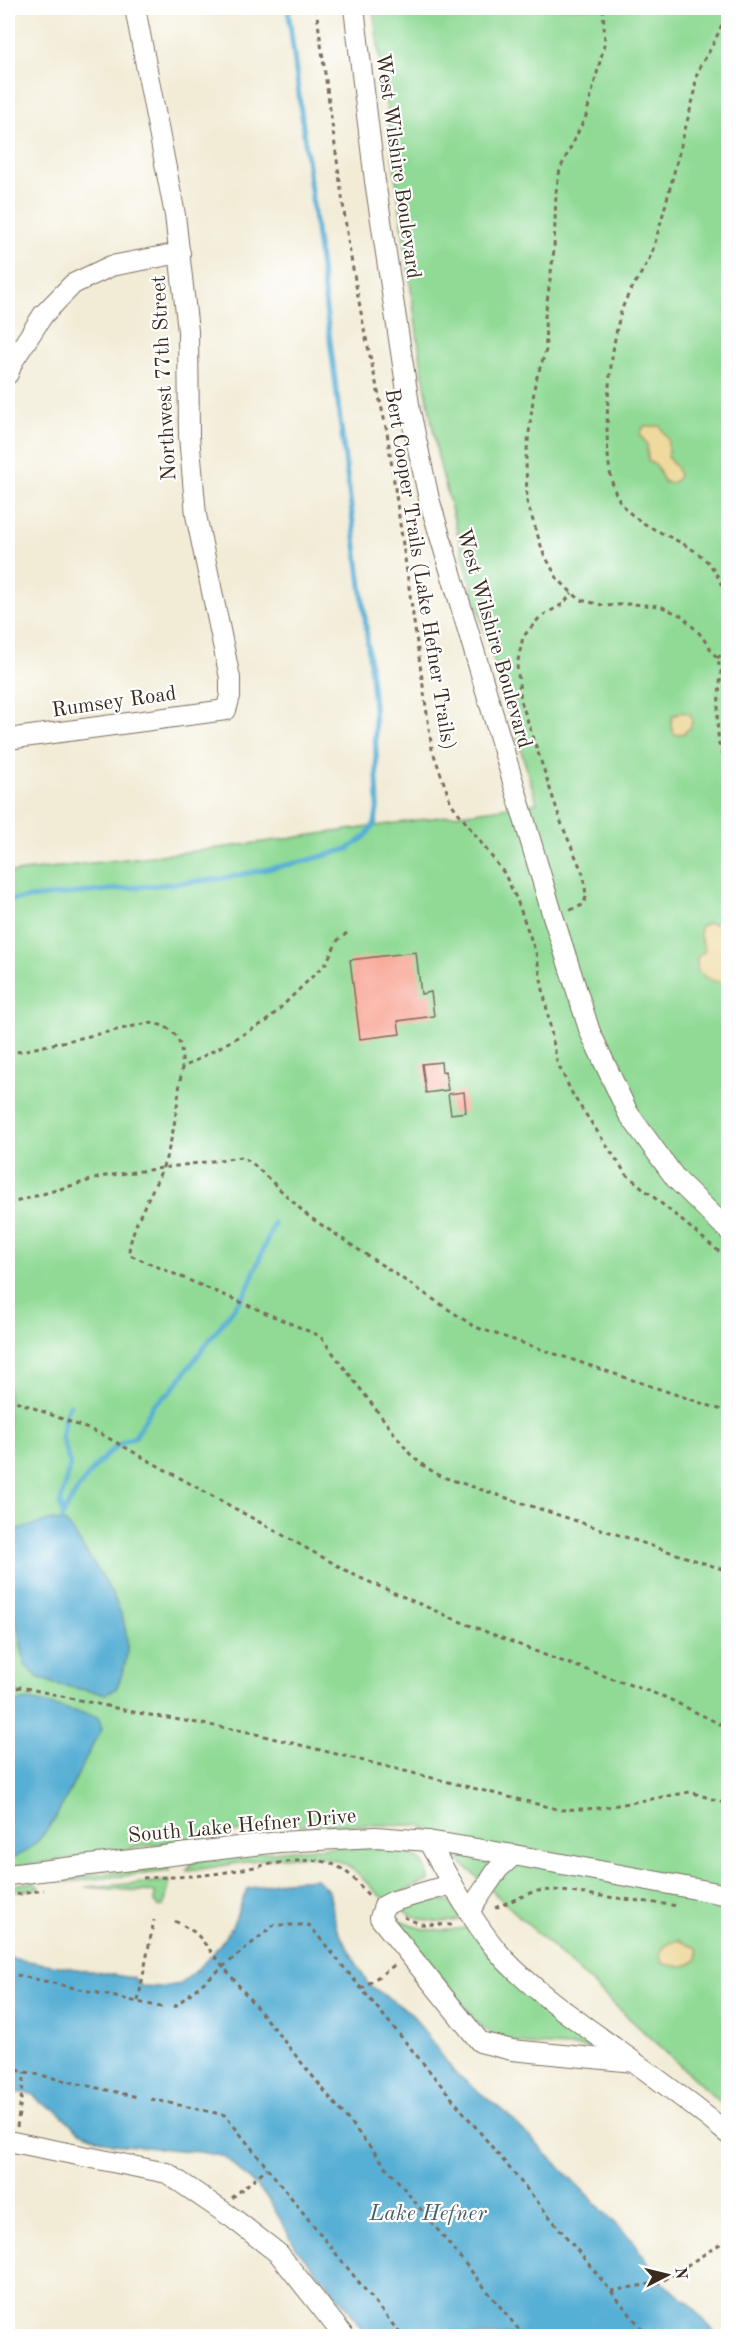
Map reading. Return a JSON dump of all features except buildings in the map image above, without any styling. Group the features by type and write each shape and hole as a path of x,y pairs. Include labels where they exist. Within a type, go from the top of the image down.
{"street":[{"name":"Northwest 77th Street","path":"135,8 175,215 180,253 188,331 189,436 196,515 230,678 230,696 226,710"},
{"name":"West Wilshire Boulevard","path":"354,8 375,181 410,411 429,499 552,913 590,1032 628,1113 675,1179 729,1230"},
{"path":"8,374 13,361 43,315 73,284 111,266 180,253"},
{"name":"Rumsey Road","path":"8,739 226,710"},
{"name":"South Lake Hefner Drive","path":"8,1875 316,1838 376,1838 428,1841 729,1895"},
{"path":"428,1841 452,1884 473,1915 504,1958 518,1973 557,2006 729,2134"},
{"path":"473,1915 498,1869 514,1855"},
{"path":"452,1884 394,1900 384,1906 380,1918 480,2042 512,2050 635,2062"},
{"path":"10,2145 167,2174 279,2254 344,2337"}],"path":[{"name":"Bert Cooper Trails (Lake Hefner Trails)","path":"316,8 349,247 364,330 387,432 432,749 452,803 466,826 504,873 517,900 536,953 557,1062 574,1097 626,1174 729,1259"},
{"path":"603,8 604,42 586,116 560,169 556,192 554,250 545,317 546,350 535,383 526,458 527,502 543,552 557,578 572,594 581,600 606,606 630,604 660,606 682,616 700,634 717,658 721,671 717,721 719,745 729,766"},
{"path":"728,8 718,34 699,64 695,92 650,258 620,314 610,377 608,424 609,467 617,496 633,515 663,535 692,550 710,565 723,586 729,612"},
{"path":"552,913 576,909 583,904 586,897 584,876 562,825 521,701 517,664 523,637 540,617 564,604 572,594"},
{"path":"717,658 729,651"},
{"path":"182,1068 267,1021 326,963 338,940 347,933"},
{"path":"8,1054 148,1023 160,1024 171,1029 181,1044 182,1068 172,1138 162,1168 134,1230 129,1251 132,1256 320,1336 410,1454 440,1476 729,1571"},
{"path":"8,1204 105,1176 241,1157 251,1162 308,1216 475,1327 729,1412"},
{"path":"8,1398 101,1434 358,1577 464,1624 665,1697 729,1728"},
{"path":"8,1690 21,1687 138,1713 244,1731 561,1810 601,1808 690,1792 729,1804"},
{"path":"170,1877 216,1874 240,1868 320,1860 334,1864 347,1872 378,1904"},
{"path":"399,1915 420,1924 450,1926 535,1891 554,1890 688,1907"},
{"path":"8,1896 42,1891"},
{"path":"138,2001 154,1920"},
{"path":"175,1921 196,1933 524,2337"},
{"path":"174,2007 274,1925 309,1925 648,2337"},
{"path":"361,1989 409,1954"},
{"path":"8,1973 165,2008"},
{"path":"8,2068 138,2097"},
{"path":"10,2145 25,2072"},
{"path":"151,2099 225,2115 402,2337"},
{"path":"220,2210 267,2169"},
{"path":"611,2291 661,2282 729,2238"}],"green space":[{"path":"373,8 728,8 728,2110 421,1825 280,1825 8,1868 8,873 228,847 537,803 471,585 438,457 421,362"},
{"path":"329,1847 390,1848 405,1852 417,1858 426,1867 429,1881 384,1899 350,1867 334,1860 315,1857 271,1858 187,1871 192,1862 225,1856"},
{"path":"163,1865 168,1867 169,1871 65,1882 69,1878"},
{"path":"170,1881 164,1906 159,1907 155,1902 155,1892 86,1887"},
{"path":"33,1882 40,1888 8,1893 8,1886"},
{"path":"432,1900 450,1902 464,1919 447,1922 430,1921 414,1916 398,1907"},
{"path":"392,1916 411,1925 430,1930 470,1927 495,1962 509,1977 554,2017 589,2042 590,2048 518,2042 505,2039 480,2026"}],"sand":[{"path":"644,426 660,426 668,439 668,458 677,468 679,477 672,483 664,482 657,466 648,461 647,444 640,435"},
{"path":"682,712 690,714 691,727 684,733 675,735 671,726 672,716"},
{"path":"707,923 717,924 722,932 724,947 728,954 728,980 725,983 709,979 697,970 697,958 705,950 700,937 700,927"},
{"path":"678,1940 696,1948 698,1955 691,1964 678,1966 662,1962 659,1953 666,1945"}],"water":[{"path":"52,1520 66,1523 72,1530 113,1595 126,1630 127,1649 124,1668 116,1689 105,1694 55,1684 38,1677 25,1665 18,1629 8,1600 8,1532"},
{"path":"30,1700 98,1717 102,1728 64,1803 45,1833 22,1854 8,1859 8,1707 15,1702"},
{"name":"Lake Hefner","path":"316,1879 329,1891 336,1927 368,1984 411,2013 454,2072 507,2114 632,2240 661,2282 689,2303 718,2336 366,2336 348,2308 297,2249 268,2198 225,2157 200,2152 112,2144 78,2130 56,2110 41,2103 33,2094 10,2092 8,2096 8,1955 9,1958 133,1978 141,1986 162,1987 181,1984 212,1955 231,1929 247,1889 284,1881"}],"waterway":[{"path":"8,900 220,879 306,861 348,849 365,837 375,823 378,803 374,705 365,617 288,8"},
{"path":"63,1515 75,1493 103,1459 124,1442 135,1437 153,1405 171,1391 246,1292 274,1223"},
{"path":"62,1520 60,1504 70,1465 62,1438 65,1415 70,1405"}]}
